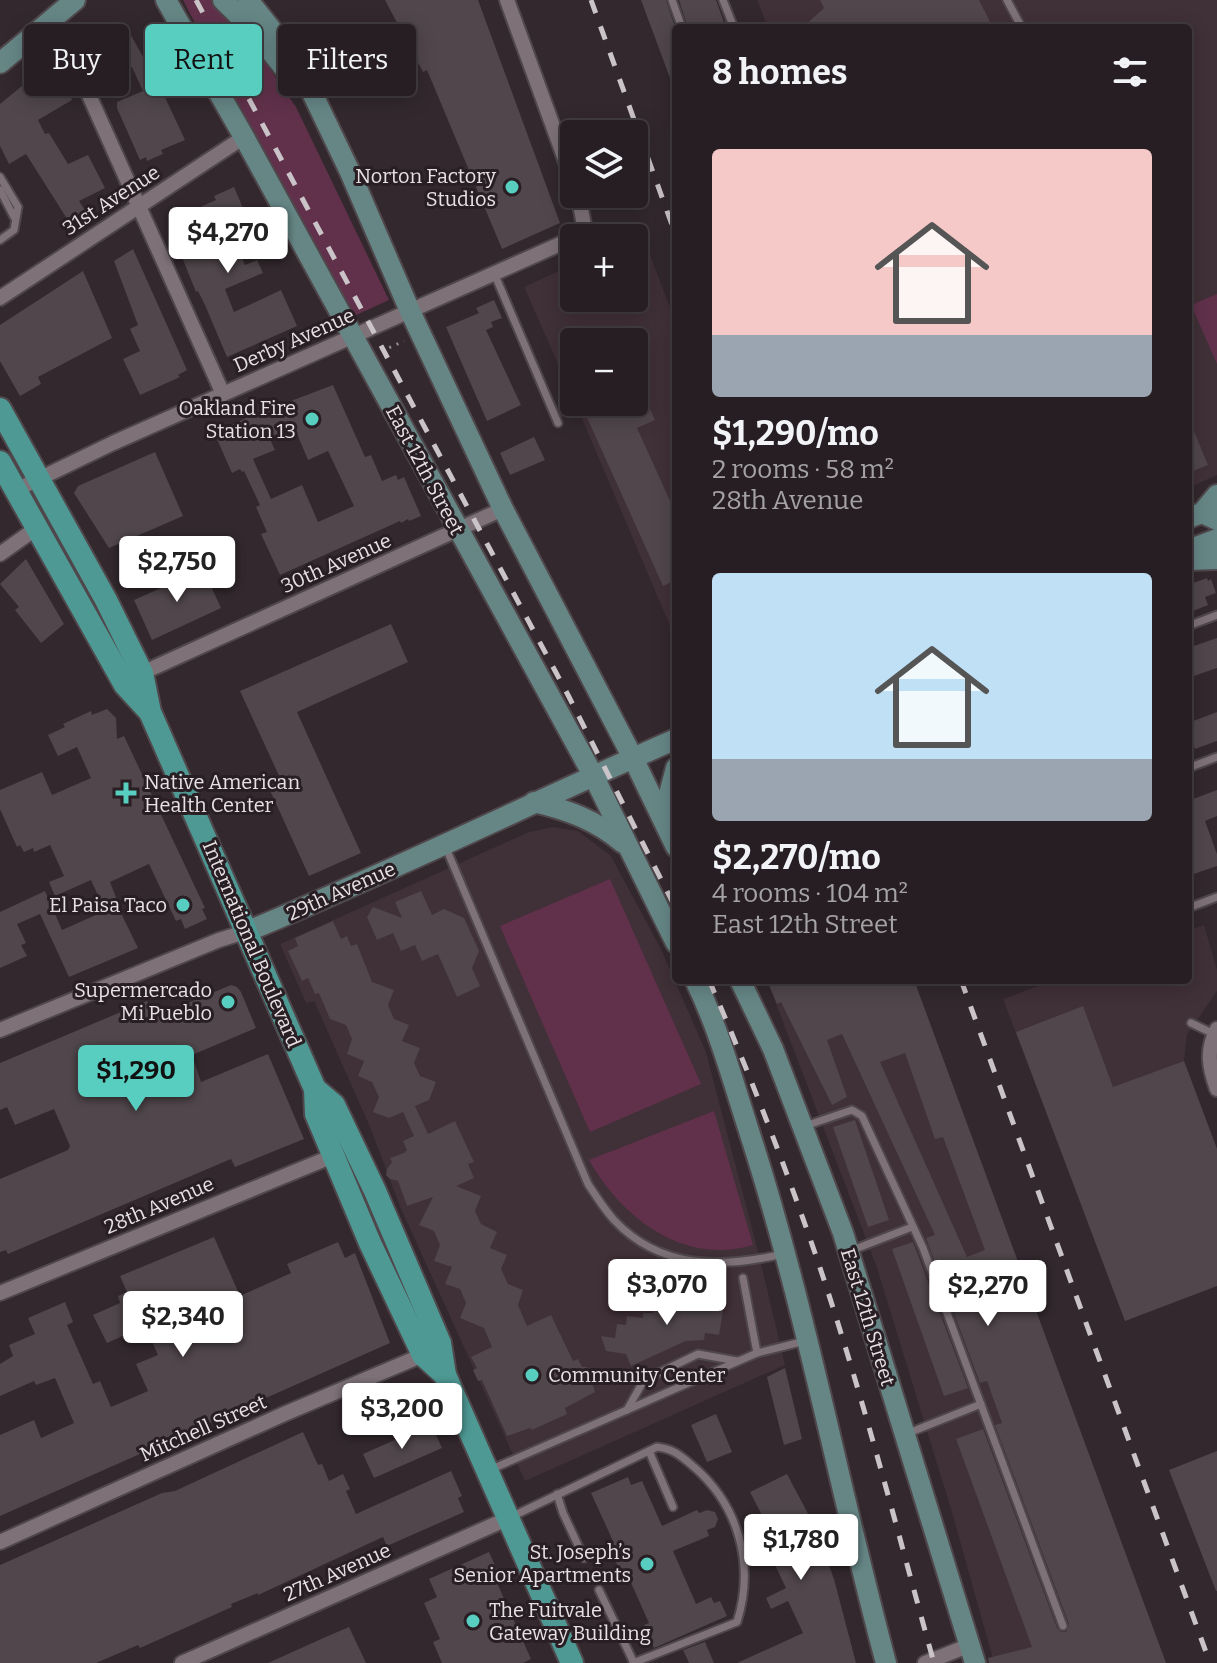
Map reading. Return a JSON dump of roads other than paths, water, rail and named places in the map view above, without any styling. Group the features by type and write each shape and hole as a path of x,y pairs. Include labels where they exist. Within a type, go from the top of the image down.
{"main road":[{"path":"0,63 75,0"},
{"name":"East 12th Street","path":"166,0 593,775 672,935"},
{"path":"223,0 265,44 331,130"},
{"path":"248,0 287,49 305,78 503,509 672,836"},
{"name":"International Boulevard","path":"0,409 89,565 142,673 150,712 315,1089 316,1114 377,1258 423,1355 445,1375"},
{"name":"International Boulevard","path":"0,462 125,685 150,712"},
{"path":"1202,517 1217,495"},
{"path":"1192,548 1217,539"},
{"path":"1192,560 1217,559"},
{"name":"29th Avenue","path":"248,931 445,846 534,802 672,741"},
{"path":"672,783 669,794 672,815"},
{"path":"534,802 579,814 605,828 628,846"},
{"path":"697,984 710,1011 773,1205 886,1663"},
{"name":"East 12th Street","path":"742,984 773,1049 848,1252 972,1654"},
{"name":"International Boulevard","path":"315,1089 334,1105 375,1191 440,1343 445,1375 572,1663"}],"street":[{"path":"507,0 560,146"},
{"path":"54,17 223,394"},
{"name":"31st Avenue","path":"0,298 244,137"},
{"name":"Derby Avenue","path":"16,490 576,237 584,225 581,208"},
{"name":"30th Avenue","path":"142,673 503,509"},
{"path":"0,554 38,527"},
{"name":"29th Avenue","path":"0,1030 248,931"},
{"path":"1215,1031 1209,1057 1217,1089"},
{"name":"28th Avenue","path":"0,1293 333,1156"},
{"name":"Mitchell Street","path":"0,1542 423,1355"},
{"name":"27th Avenue","path":"182,1663 509,1518"},
{"path":"925,1663 972,1654"}],"lane":[{"path":"672,0 681,24"},
{"path":"723,0 732,24"},
{"path":"1009,1 1020,24"},
{"path":"0,177 18,207 14,230 0,240"},
{"path":"0,190 14,215 15,223"},
{"path":"494,273 558,423"},
{"path":"1192,624 1217,615"},
{"path":"1192,766 1217,757"},
{"path":"445,846 588,1184 614,1220 649,1247 691,1262 727,1264 785,1254"},
{"path":"1192,906 1217,897"},
{"path":"1191,1023 1215,1031"},
{"path":"803,1127 852,1110 862,1116 923,1248 1063,1626"},
{"path":"848,1252 912,1227"},
{"path":"743,1278 757,1353"},
{"path":"488,1471 757,1353 806,1341"},
{"path":"627,1410 644,1380 698,1354 739,1361"},
{"path":"904,1435 981,1404"},
{"path":"509,1518 657,1447 673,1449 716,1488 741,1540 745,1582 737,1622 633,1663 599,1590"},
{"path":"649,1451 673,1507"},
{"path":"557,1494 584,1558"}],"railway":[{"path":"196,0 568,695 672,901"},
{"path":"591,0 672,225"},
{"path":"711,984 778,1149 832,1304 878,1457 934,1663"},
{"path":"962,984 1210,1663"}],"place":[{"name":"Norton Factory Studios","path":"512,187"},
{"name":"Oakland Fire Station 13","path":"312,419"},
{"name":"Native American Health Center","path":"126,793"},
{"name":"El Paisa Taco","path":"183,905"},
{"name":"Supermercado Mi Pueblo","path":"228,1002"},
{"name":"Community Center","path":"532,1375"},
{"name":"St. Joseph’s Senior Apartments","path":"647,1564"},
{"name":"The Fuitvale Gateway Building","path":"473,1621"}]}
